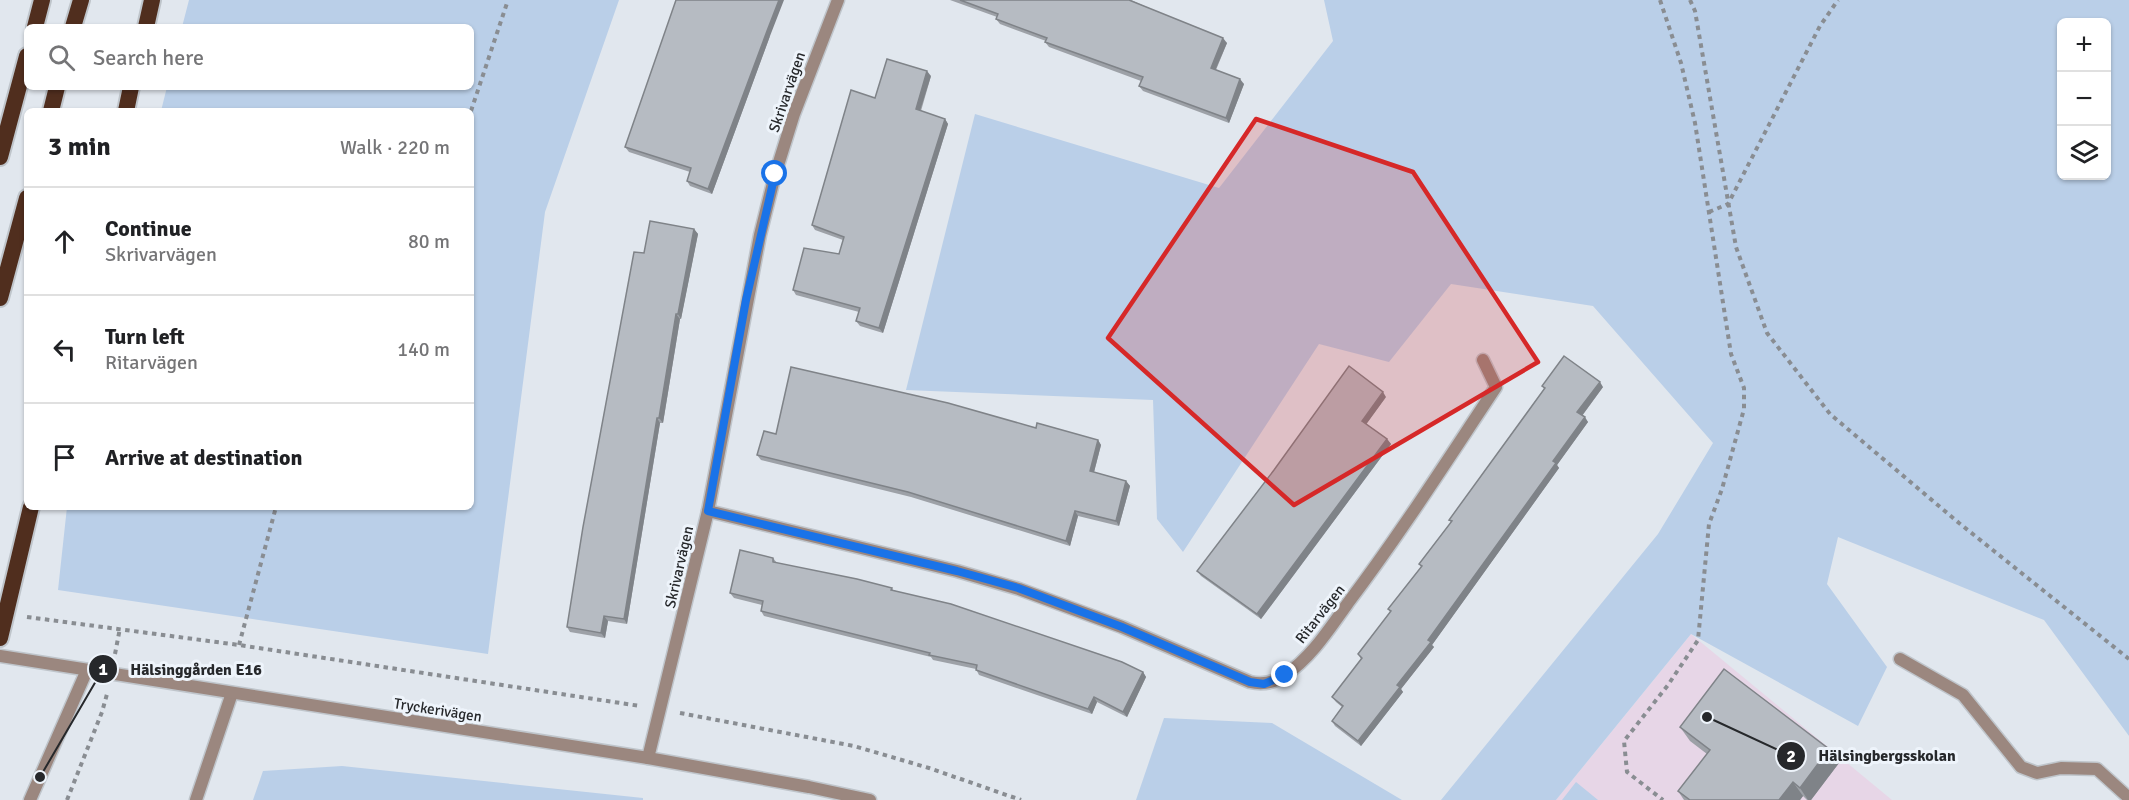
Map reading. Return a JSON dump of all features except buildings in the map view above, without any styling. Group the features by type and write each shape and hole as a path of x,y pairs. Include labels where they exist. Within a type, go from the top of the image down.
{"highway":[{"path":"36,24 42,0"},
{"path":"74,24 81,0"},
{"path":"147,24 152,0"},
{"path":"0,157 24,67"},
{"path":"52,108 56,90"},
{"path":"127,108 130,90"},
{"path":"0,298 24,209"},
{"path":"0,638 30,510"}],"street":[{"name":"Skrivarvägen","path":"648,758 708,511 746,300 762,225 794,114 838,0"},
{"name":"Ritarvägen","path":"708,511 946,568 1018,588 1122,627 1250,682 1264,684 1285,675 1301,662 1318,643 1380,560 1496,387 1483,360"},
{"name":"Tryckerivägen","path":"0,656 648,758 870,800"},
{"path":"1900,659 1963,695 2021,767 2037,773 2061,768 2097,769 2129,798"},
{"path":"30,800 87,670"},
{"path":"196,800 232,693"}],"path":[{"path":"472,108 508,0"},
{"path":"1660,0 1681,63 1695,123 1731,354 1744,388 1744,409 1722,489 1709,524 1698,640 1668,685 1624,741 1627,771 1662,800"},
{"path":"1690,0 1695,11 1736,247 1767,333 1830,414 1959,523 2129,659"},
{"path":"1709,212 1728,204 1820,26 1838,0"},
{"path":"238,645 275,510"},
{"path":"6,614 238,645 660,709 854,746 929,768 1021,800"},
{"path":"67,800 102,712 120,628"}],"highlighted area":[{"path":"1256,119 1413,172 1538,362 1294,505 1108,338"}],"shaded area":[{"path":"189,0 619,0 545,212 488,654 58,590 67,510 474,510 474,108 162,108 166,90 474,90 474,24 183,24"},
{"path":"1324,0 2129,0 2129,736 2044,620 1838,537 1827,584 1887,667 1858,726 1691,634 1556,800 1441,800 1658,534 1713,443 1593,306 1451,284 1389,362 1319,344 1183,552 1157,519 1153,400 906,390 975,114 1219,188 1333,41"},
{"path":"1691,634 1892,800 1556,800"},
{"path":"1164,718 1272,723 1402,800 1136,800"},
{"path":"342,766 643,798 643,800 253,800 263,771"},
{"path":"1576,782 1598,800 1562,800"}],"place":[{"name":"Hälsingbergsskolan","path":"1707,717"},
{"name":"Hälsinggården E16","path":"40,777"}],"route":[{"path":"775,174 746,300 708,511 1018,588 1122,627 1257,684 1272,682 1285,675"}]}
